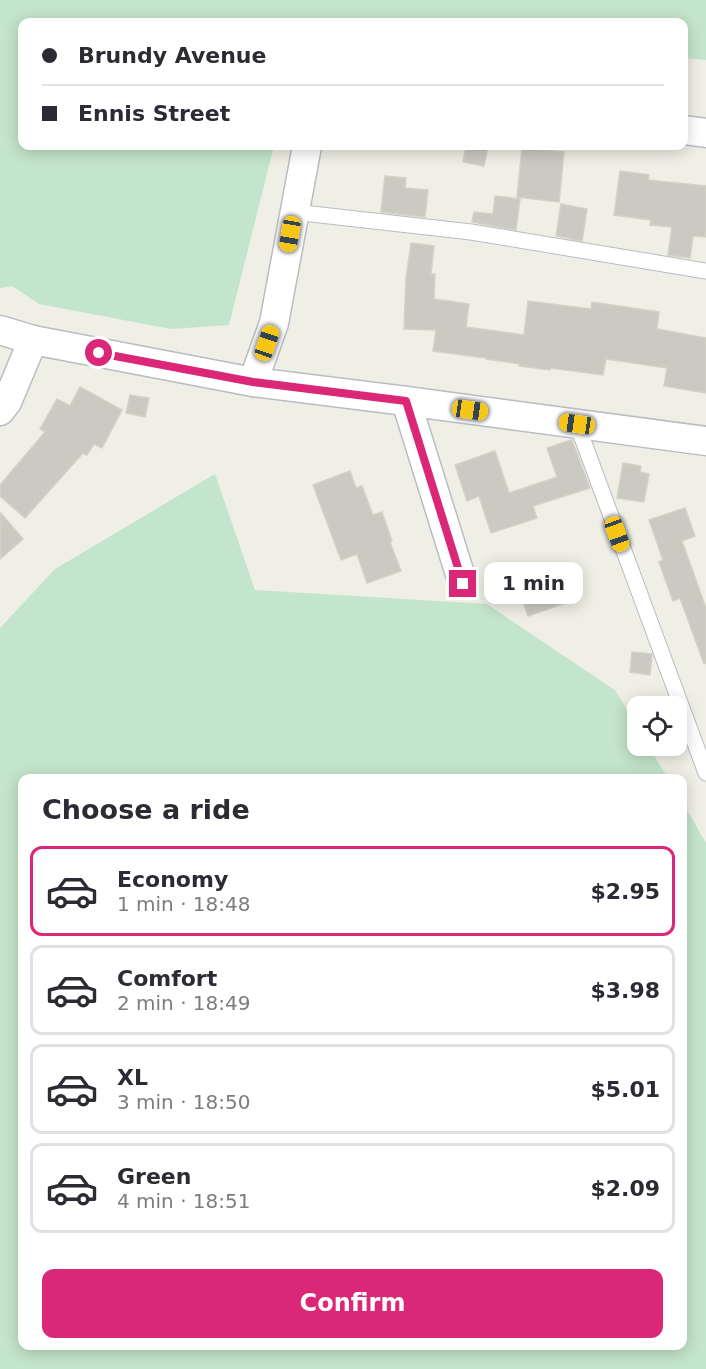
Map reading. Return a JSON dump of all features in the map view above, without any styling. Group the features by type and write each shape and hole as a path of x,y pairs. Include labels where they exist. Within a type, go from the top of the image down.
{"street":[{"path":"688,131 706,133"},
{"path":"253,382 274,323 306,150"},
{"path":"0,330 33,340 253,382 706,441"},
{"path":"0,411 7,402 33,340"},
{"path":"406,401 463,584"}],"lane":[{"path":"294,212 471,232 706,271"},
{"path":"577,424 706,773"}],"green space":[{"path":"0,0 706,0 706,60 688,58 688,18 18,18 18,150 273,150 229,325 171,329 39,304 12,286 0,288"},
{"path":"215,474 255,590 487,604 616,691 627,710 627,756 654,756 666,774 18,774 18,1350 687,1350 687,810 706,843 706,1369 0,1369 0,628 55,569"}],"building":[{"path":"465,150 487,150 484,166 463,162"},
{"path":"522,150 564,152 559,202 517,197"},
{"path":"620,171 649,175 648,180 706,186 706,237 693,236 690,258 668,255 672,227 650,225 651,220 614,215"},
{"path":"385,176 406,178 405,188 428,190 425,217 381,212"},
{"path":"495,196 520,199 516,230 472,222 474,212 493,214"},
{"path":"561,204 587,209 582,241 556,236"},
{"path":"411,243 434,246 431,274 435,274 434,299 469,304 466,327 524,335 528,301 591,309 592,302 659,312 657,329 706,338 706,393 664,386 667,368 606,359 603,375 519,366 520,364 433,351 436,330 404,329 406,278"},
{"path":"80,387 122,410 102,448 94,444 87,455 83,453 25,518 0,496 0,485 45,432 40,429 57,399 70,406"},
{"path":"130,395 149,398 145,417 126,413"},
{"path":"572,440 590,488 533,506 537,518 491,533 479,496 467,501 455,465 495,451 509,493 557,477 547,448"},
{"path":"623,463 641,466 640,472 649,474 644,502 617,498"},
{"path":"350,471 356,488 362,486 373,515 382,512 401,571 367,583 357,554 341,560 313,485"},
{"path":"685,508 695,536 682,541 706,608 706,663 704,664 680,598 673,601 659,562 663,560 649,520"},
{"path":"0,512 23,539 0,559"},
{"path":"552,565 565,603 528,616 515,578"},
{"path":"632,652 652,654 650,675 630,672"}],"route":[{"path":"99,353 253,382 406,401 463,584"}]}
